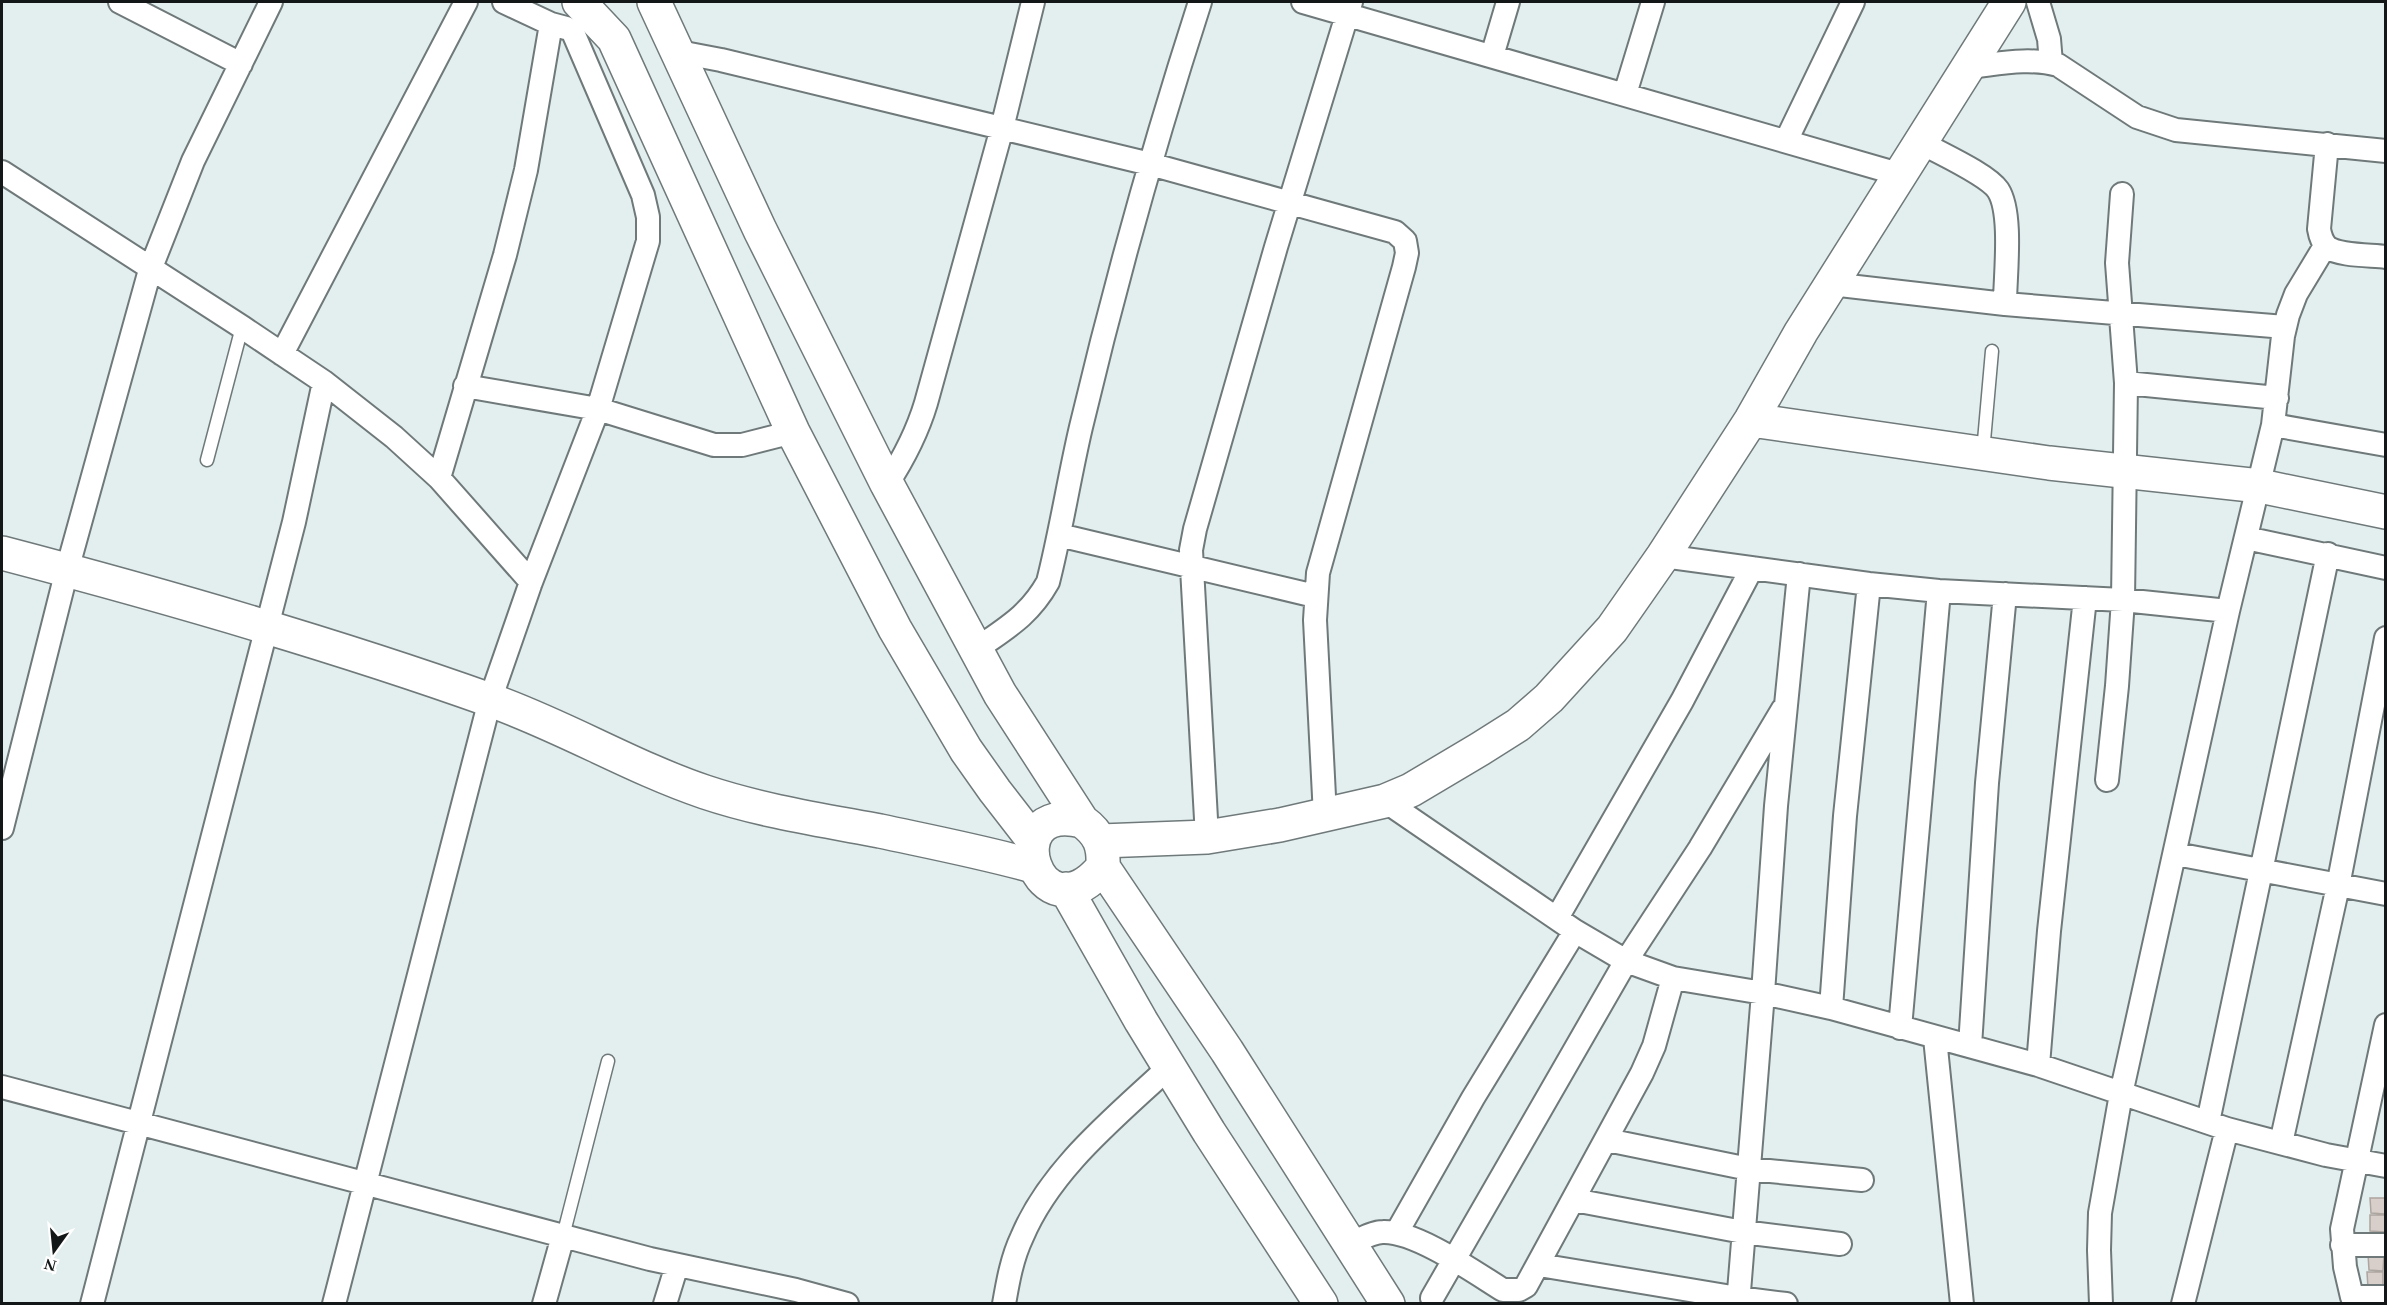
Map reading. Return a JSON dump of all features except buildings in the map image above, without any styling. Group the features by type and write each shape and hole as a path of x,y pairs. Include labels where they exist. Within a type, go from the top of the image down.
{"main road":[{"path":"615,2 615,39 794,432 895,629 966,750 995,791 1033,853 1041,878 1052,886 1066,889 1079,888 1092,880 1095,843"},
{"path":"654,2 679,51 760,230 887,484 975,650 1000,694 1388,1304"},
{"path":"1033,853 1043,827 1055,820 1069,818 1095,843 1207,837 1325,816 1385,801 1421,784 1480,749 1518,725 1549,698 1612,629 1663,556 2009,2"},
{"path":"567,18 615,39"},
{"path":"1750,420 2049,463 2260,486 2385,512"},
{"path":"2,553 267,627 489,700 528,714 669,779 757,807 987,854 1033,853"},
{"path":"1066,889 1169,1067 1321,1304"}],"street":[{"path":"120,2 241,64"},
{"path":"2,828 67,570 150,270 189,172 271,2"},
{"path":"282,354 466,2"},
{"path":"504,2 567,18"},
{"path":"887,484 906,455 918,427 1002,128 1033,2"},
{"path":"975,650 1018,620 1037,602 1048,582 1081,428 1150,164 1200,2"},
{"path":"1303,2 1349,8 1492,56 1902,175"},
{"path":"1492,56 1508,2"},
{"path":"1625,94 1653,2"},
{"path":"1786,141 1853,2"},
{"path":"2038,2 2049,39 2051,63"},
{"path":"1207,837 1190,566 1195,529 1349,8"},
{"path":"439,478 505,255 567,18"},
{"path":"334,1304 489,700 531,582 598,409 648,241 648,217 643,195 567,18"},
{"path":"679,51 1150,164 1395,232 1405,241 1407,253 1326,540 1315,596 1325,816"},
{"path":"1968,67 2026,61 2051,63 2069,71 2137,117 2156,125 2195,133 2385,151"},
{"path":"1920,142 1986,179 1997,189 2004,202 2006,218 2005,304"},
{"path":"2325,246 2319,229 2327,144"},
{"path":"2,172 324,382 394,437 439,478 531,582"},
{"path":"2107,780 2123,600 2126,383 2117,263 2122,194"},
{"path":"2325,246 2341,252 2385,257"},
{"path":"2101,1304 2100,1213 2121,1094 2228,611 2273,426 2285,327 2296,294 2325,246"},
{"path":"1831,284 2005,304 2285,327"},
{"path":"92,1304 294,522 324,382"},
{"path":"2126,383 2277,398"},
{"path":"465,386 598,409 714,445 742,445 794,432"},
{"path":"2273,426 2385,445"},
{"path":"1059,535 1315,596"},
{"path":"2246,538 2385,568"},
{"path":"2183,1304 2217,1126 2259,870 2328,554"},
{"path":"1663,556 1869,584 1939,591 2123,600 2228,611"},
{"path":"1397,1232 1473,1098 1752,568"},
{"path":"1738,1301 1784,707 1798,574"},
{"path":"1831,1008 1845,816 1869,584"},
{"path":"1900,1028 1939,591"},
{"path":"1970,1046 1987,783 2006,594"},
{"path":"2038,1065 2049,931 2085,598"},
{"path":"2281,1143 2338,886 2385,638"},
{"path":"1432,1298 1626,962 1700,848 1784,707"},
{"path":"1385,801 1626,962 1672,978 1763,993 1831,1008 2038,1065 2217,1126 2356,1161 2385,1166"},
{"path":"2175,854 2385,894"},
{"path":"1349,1244 1380,1232 1397,1232 1415,1239 1516,1297 1539,1265 1642,1073 1654,1047 1672,978"},
{"path":"2385,1025 2345,1209 2342,1245 2352,1297 2385,1297"},
{"path":"1935,1038 1962,1304"},
{"path":"1004,1304 1012,1263 1022,1236 1036,1209 1059,1175 1169,1067"},
{"path":"2,1087 794,1297 847,1304"},
{"path":"1607,1140 1749,1170 1862,1180"},
{"path":"1574,1200 1743,1233 1840,1244"},
{"path":"544,1304 563,1236"},
{"path":"2342,1245 2385,1245"},
{"path":"665,1304 676,1265"},
{"path":"1539,1265 1738,1301 1786,1304"}],"lane":[{"path":"207,460 242,327"},
{"path":"1983,453 1992,351"},
{"path":"563,1236 608,1061"}]}
